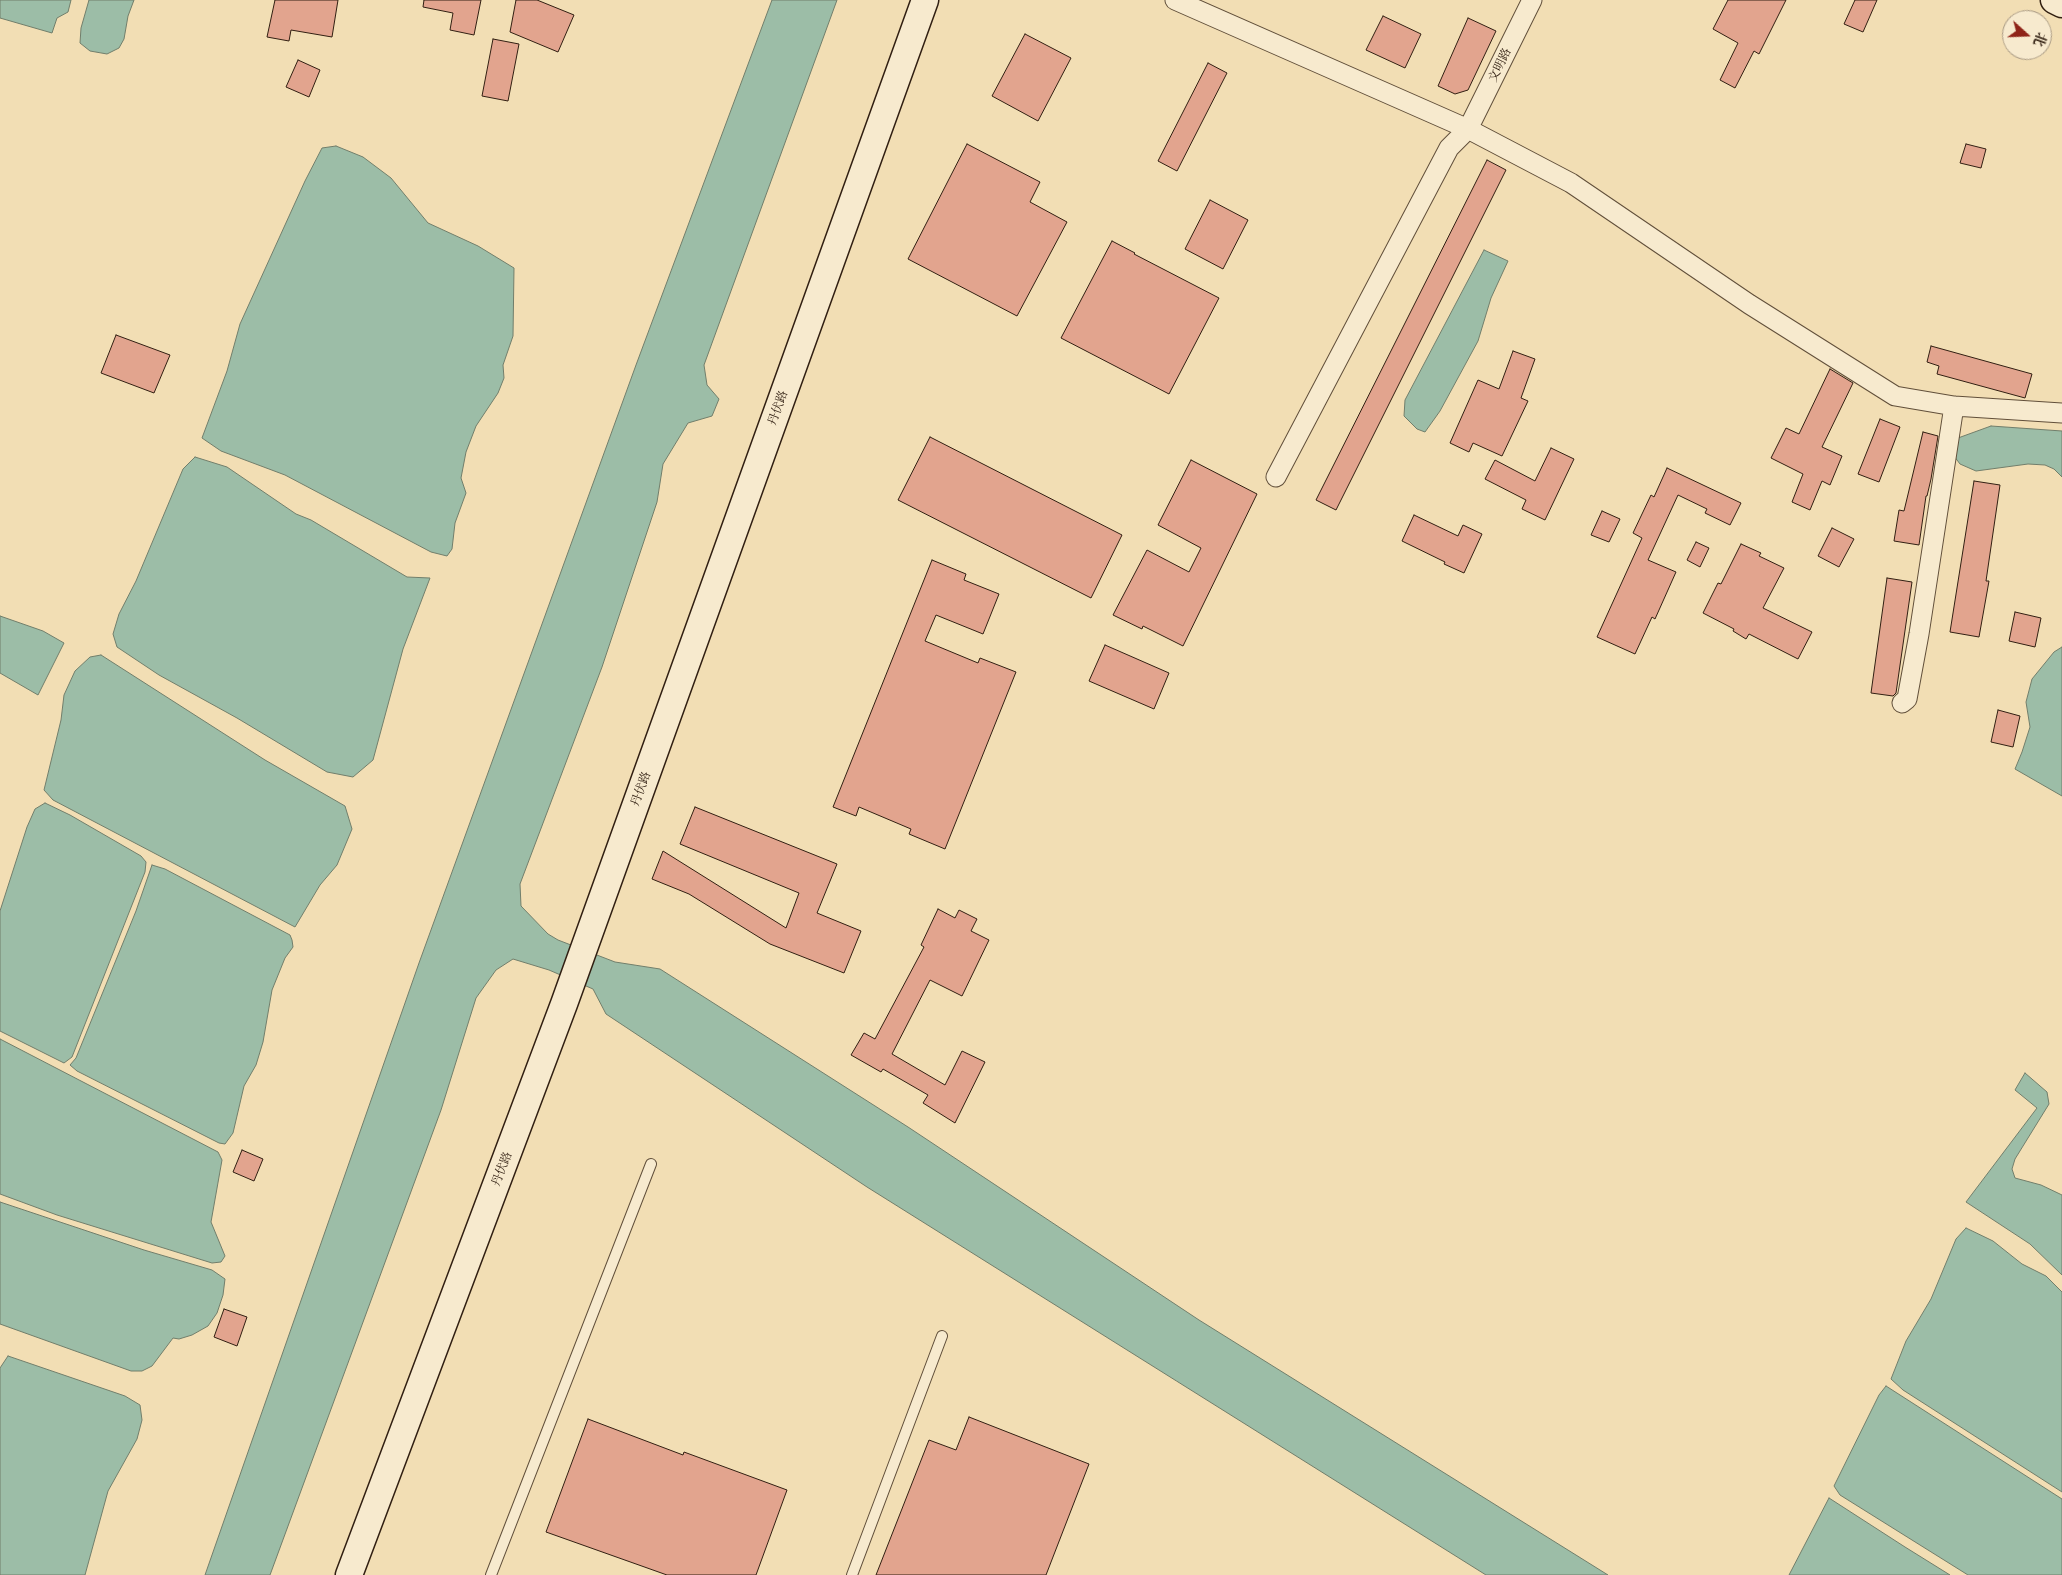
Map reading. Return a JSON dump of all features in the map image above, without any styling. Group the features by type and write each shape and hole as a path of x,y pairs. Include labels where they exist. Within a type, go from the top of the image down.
{"main road":[{"name":"丹伏路","path":"349,1575 564,1004 925,0"},
{"path":"2054,0 2062,4"}],"street":[{"path":"1175,0 1468,129 1571,183 1749,304 1895,396 1954,406 2062,413"},
{"name":"文明路","path":"1276,477 1449,148 1468,129 1532,0"},
{"path":"1902,702 1907,699 1919,634 1954,406"}],"lane":[{"path":"491,1575 651,1164"},
{"path":"852,1575 942,1336"}],"shaded area":[{"path":"0,0 71,0 68,12 57,18 52,33 0,18"},
{"path":"89,0 134,0 128,16 124,39 119,48 107,54 90,51 80,43 81,28"},
{"path":"772,0 837,0 704,365 707,385 719,399 712,416 688,423 663,464 657,502 602,667 520,884 521,906 548,934 558,940 615,962 660,969 908,1127 1199,1320 1608,1575 1486,1575 867,1187 606,1014 593,989 549,970 513,959 496,970 476,998 441,1110 270,1575 205,1575 419,963 636,365"},
{"path":"336,146 363,157 391,178 428,223 478,246 514,268 513,336 503,365 504,378 498,393 476,426 466,452 461,478 466,493 455,523 452,549 447,556 431,552 285,475 221,451 202,438 227,371 240,324 305,181 322,148"},
{"path":"1484,250 1508,261 1491,298 1478,341 1440,411 1425,432 1417,429 1404,416 1405,400"},
{"path":"1991,426 2062,431 2062,477 2054,469 2045,465 2028,464 1976,471 1960,464 1954,456 1958,438"},
{"path":"195,457 227,467 296,514 311,520 407,577 430,578 403,649 373,760 353,777 327,772 237,718 159,675 117,647 113,634 119,614 136,581 183,469"},
{"path":"0,616 43,631 64,643 38,695 0,673"},
{"path":"2062,647 2062,796 2015,769 2030,727 2026,702 2032,679 2054,652"},
{"path":"101,655 265,760 345,806 352,829 337,865 320,885 295,927 53,800 44,790 61,720 64,695 75,671 90,657"},
{"path":"45,803 70,815 141,856 146,862 145,872 72,1057 64,1063 0,1031 0,911 27,827 35,809"},
{"path":"152,865 165,869 290,935 292,940 293,947 285,958 272,990 263,1042 256,1065 244,1086 233,1133 225,1144 219,1143 77,1071 70,1065 76,1058 136,911"},
{"path":"0,1039 218,1152 222,1160 211,1222 225,1256 221,1262 212,1263 57,1215 0,1194"},
{"path":"2025,1073 2047,1092 2049,1104 2015,1159 2012,1169 2015,1178 2041,1185 2062,1195 2062,1275 2030,1244 1966,1202 2037,1108 2015,1090"},
{"path":"0,1202 144,1250 212,1270 225,1279 223,1295 217,1313 208,1326 192,1335 179,1339 173,1338 152,1366 142,1371 131,1371 0,1324"},
{"path":"1966,1228 1993,1241 2022,1264 2046,1276 2062,1292 2062,1492 1903,1390 1891,1379 1906,1341 1931,1299 1956,1239"},
{"path":"8,1356 125,1396 140,1405 142,1420 137,1439 108,1491 85,1575 0,1575 0,1368"},
{"path":"1886,1386 2062,1499 2062,1575 1968,1575 1840,1495 1834,1486 1879,1395"},
{"path":"1829,1498 1905,1547 1950,1575 1789,1575"}],"building":[{"path":"275,0 338,0 332,37 291,30 289,41 267,37"},
{"path":"424,0 481,0 474,35 450,30 453,13 423,7"},
{"path":"516,0 537,0 574,15 558,52 510,32"},
{"path":"1728,0 1786,0 1759,54 1754,51 1735,88 1720,80 1738,43 1713,29"},
{"path":"1855,0 1877,0 1863,32 1844,24"},
{"path":"1383,16 1421,34 1405,68 1366,50"},
{"path":"1468,18 1496,31 1468,90 1455,94 1438,86"},
{"path":"1025,34 1071,58 1038,121 992,96"},
{"path":"493,39 519,44 508,101 482,96"},
{"path":"298,60 320,70 309,97 286,87"},
{"path":"1208,63 1227,73 1177,171 1158,161"},
{"path":"967,144 1040,182 1030,202 1067,222 1017,316 908,259"},
{"path":"1966,144 1986,149 1981,168 1960,163"},
{"path":"1487,160 1506,170 1336,510 1316,500"},
{"path":"1210,200 1248,220 1223,269 1185,249"},
{"path":"1112,241 1219,298 1169,394 1061,338"},
{"path":"116,335 170,355 154,393 101,373"},
{"path":"1931,346 2032,374 2025,398 1937,374 1939,366 1927,362"},
{"path":"1513,351 1535,359 1521,398 1528,401 1502,456 1473,443 1469,452 1450,443 1478,380 1499,389"},
{"path":"1830,369 1853,383 1822,447 1842,456 1830,485 1822,481 1810,510 1792,502 1803,474 1771,458 1786,428 1799,434"},
{"path":"1880,419 1900,427 1879,482 1858,474"},
{"path":"1923,432 1938,436 1931,479 1926,496 1919,545 1894,541 1899,510 1904,511"},
{"path":"930,437 1122,535 1091,598 898,500"},
{"path":"1551,448 1574,459 1545,520 1522,509 1526,500 1485,479 1495,460 1535,481"},
{"path":"1191,460 1257,494 1183,646 1143,626 1142,629 1113,615 1147,550 1189,572 1201,548 1158,525"},
{"path":"1667,468 1741,503 1730,525 1705,513 1707,509 1678,495 1648,560 1676,572 1655,619 1652,617 1635,654 1597,637 1642,538 1633,533 1651,495 1654,497"},
{"path":"1974,481 2000,485 1986,581 1989,581 1979,637 1950,632"},
{"path":"1602,511 1620,519 1609,542 1591,535"},
{"path":"1414,515 1458,536 1463,525 1482,534 1464,573 1402,541"},
{"path":"1832,528 1854,539 1839,567 1818,556"},
{"path":"1696,542 1709,548 1700,567 1687,560"},
{"path":"1741,544 1761,553 1759,556 1784,568 1763,608 1812,632 1798,659 1749,634 1746,639 1733,631 1734,629 1703,613 1718,583 1721,584"},
{"path":"932,560 966,574 964,580 999,594 983,634 936,615 925,641 978,663 980,658 1016,672 945,849 909,834 911,829 859,807 856,816 833,807"},
{"path":"1887,578 1912,582 1896,693 1893,696 1871,693"},
{"path":"2015,612 2041,618 2035,647 2009,641"},
{"path":"1105,645 1169,673 1154,709 1089,681"},
{"path":"1998,710 2020,716 2013,747 1991,742"},
{"path":"695,807 837,864 817,913 861,931 844,973 770,944 689,894 652,879 663,851 786,928 799,893 680,844"},
{"path":"938,909 955,918 959,910 977,919 971,931 989,940 962,996 930,980 892,1054 945,1085 962,1051 985,1062 955,1123 923,1103 928,1095 883,1069 881,1072 851,1055 864,1033 875,1039 924,947 921,945"},
{"path":"242,1150 263,1159 254,1181 233,1172"},
{"path":"224,1309 247,1317 237,1346 214,1337"},
{"path":"969,1417 1089,1464 1046,1575 876,1575 929,1440 956,1450"},
{"path":"588,1419 683,1455 684,1452 787,1490 756,1575 667,1575 546,1532"}]}
